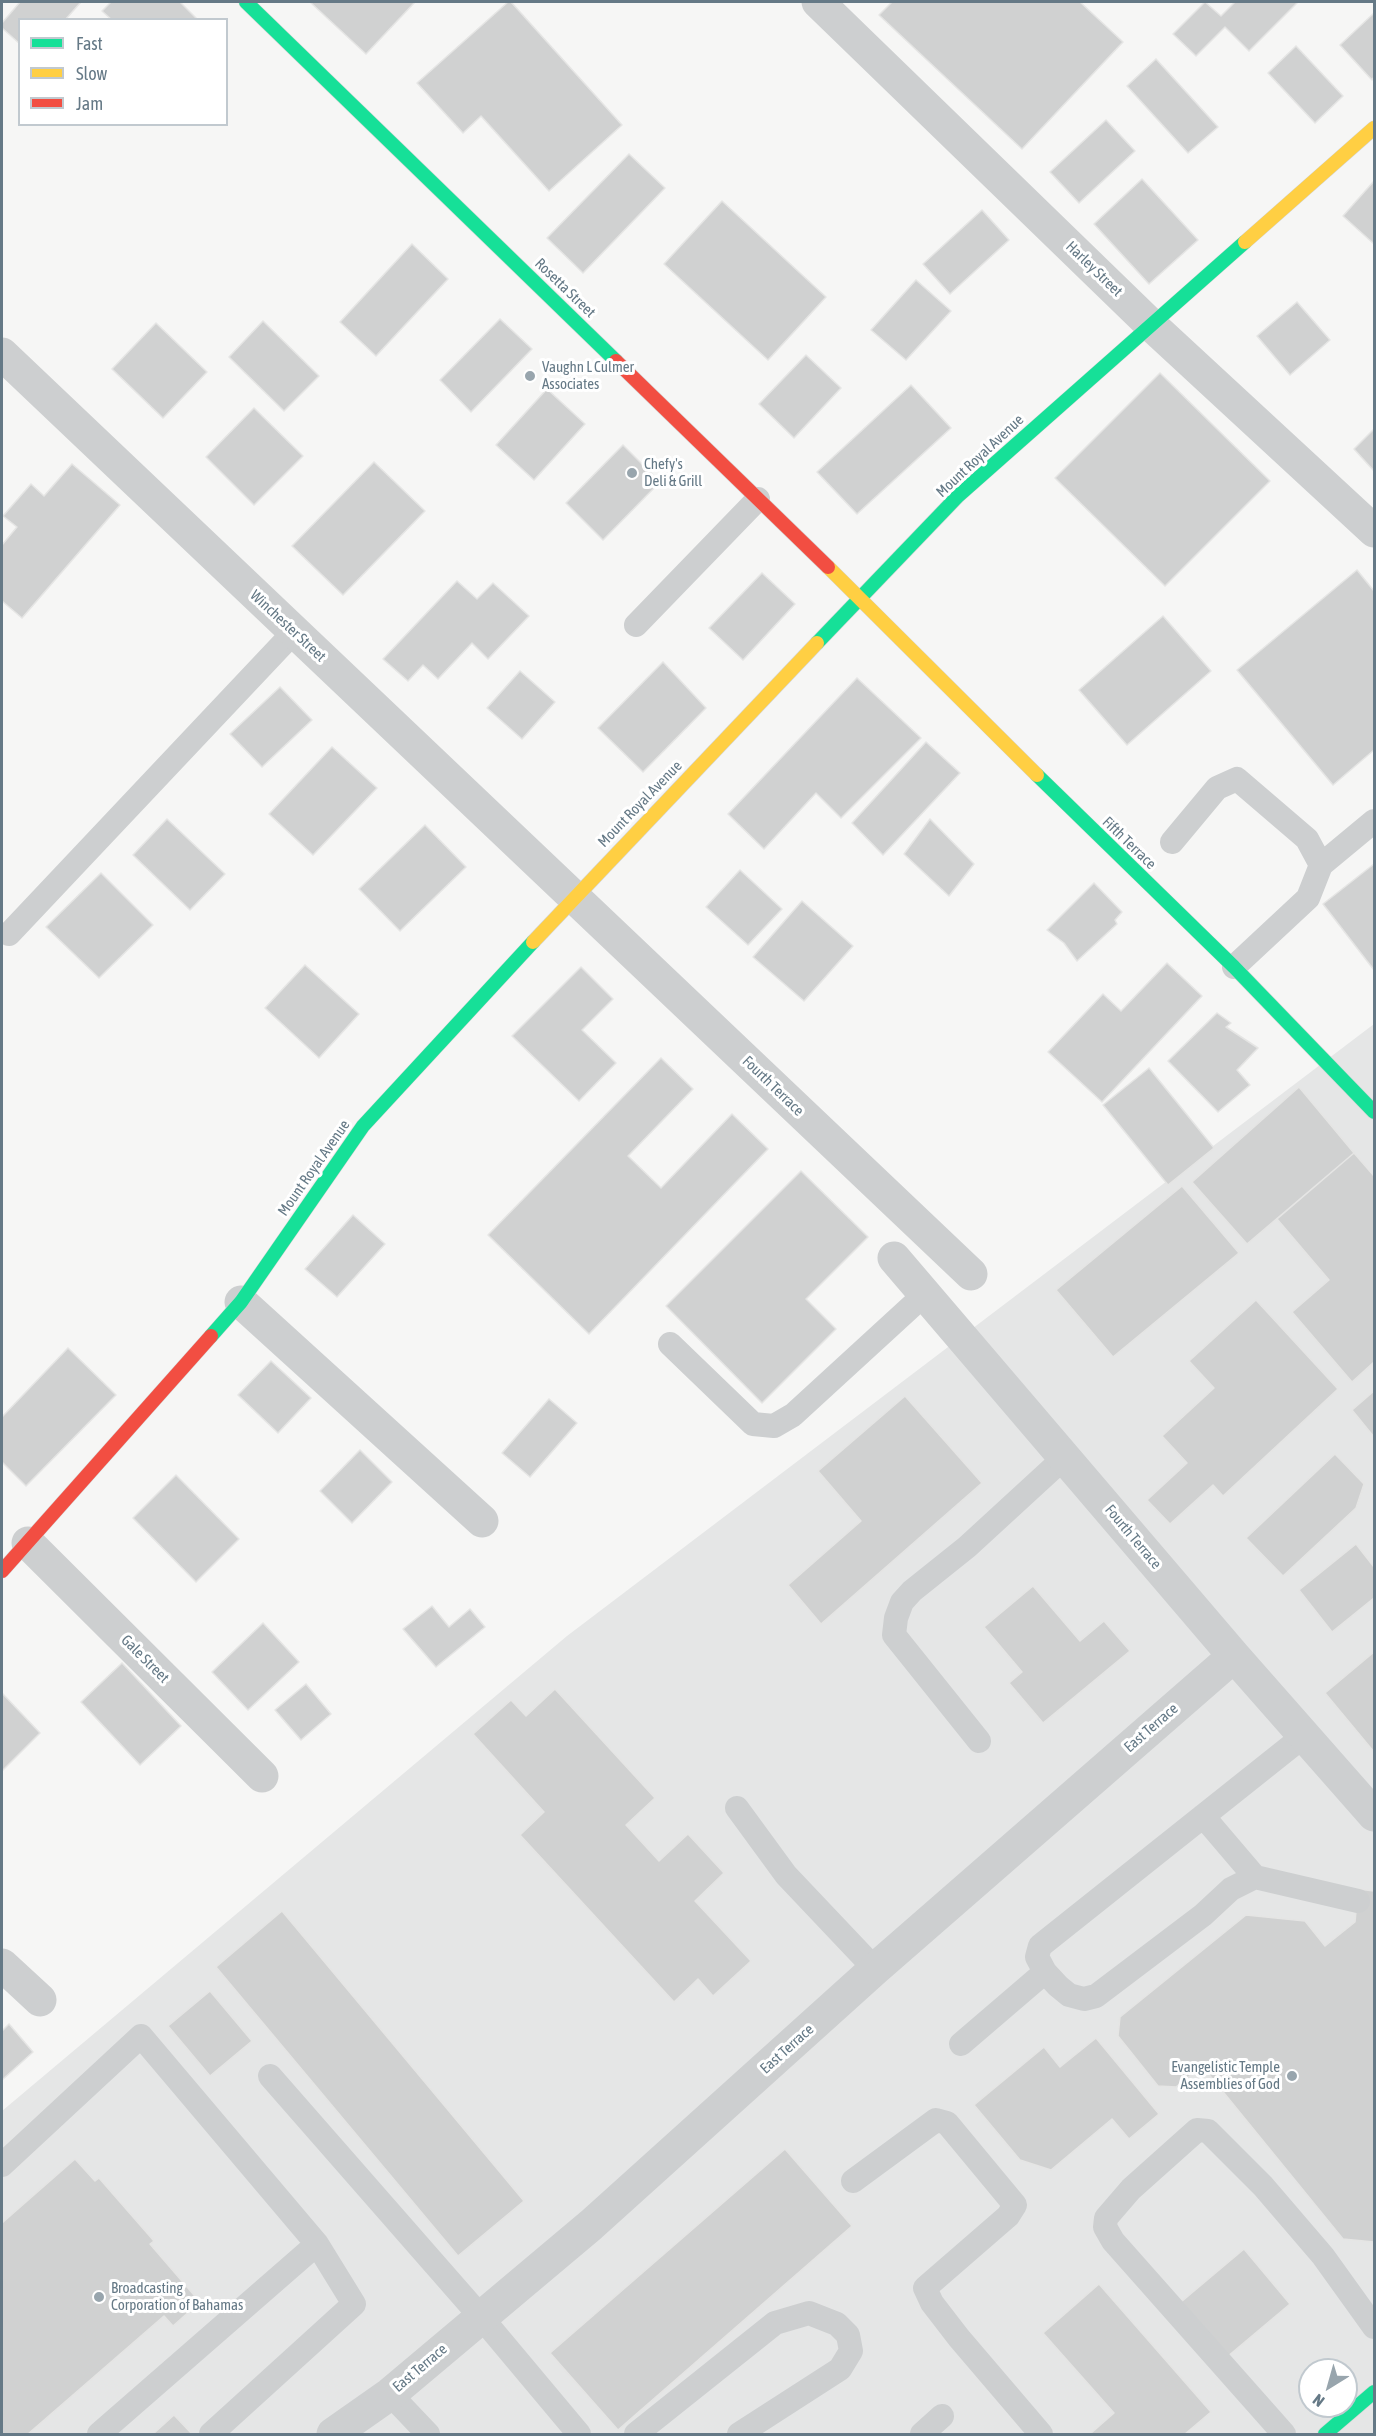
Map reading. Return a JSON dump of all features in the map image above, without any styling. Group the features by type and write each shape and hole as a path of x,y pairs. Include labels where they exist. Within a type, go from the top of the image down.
{"street":[{"name":"Rosetta Street","path":"246,2 860,598"},
{"name":"Harley Street","path":"818,2 1150,324 1374,531"},
{"name":"Mount Royal Avenue","path":"2,1571 241,1302 363,1126 574,897 958,496 1374,128"},
{"name":"Winchester Street","path":"2,354 574,897"},
{"name":"Fifth Terrace","path":"860,598 1058,796 1234,967 1374,1112"},
{"name":"Fourth Terrace","path":"574,897 971,1274"},
{"name":"Fourth Terrace","path":"894,1258 1234,1656 1374,1815"},
{"path":"241,1302 482,1521"},
{"name":"Gale Street","path":"28,1543 262,1776"},
{"name":"East Terrace","path":"333,2434 390,2394 591,2225 875,1969 1234,1656"},
{"path":"2,1965 40,2000"},
{"path":"1325,2434 1374,2392"}],"lane":[{"path":"636,625 758,499"},
{"path":"9,934 294,632"},
{"path":"1172,842 1217,788 1238,779 1307,839 1321,865"},
{"path":"1234,967 1308,898 1321,865 1374,821"},
{"path":"670,1344 753,1424 774,1426 793,1415 925,1294"},
{"path":"979,1741 894,1635 896,1618 902,1602 912,1592 968,1547 1065,1457"},
{"path":"1255,1877 1231,1889 1203,1914 1096,1996 1084,1999 1069,1995 1045,1972 1037,1957 1040,1946 1305,1735"},
{"path":"737,1808 786,1875 875,1969"},
{"path":"1203,1816 1255,1877 1358,1901"},
{"path":"961,2044 1045,1972"},
{"path":"2,2165 141,2036 317,2244 354,2304 211,2434"},
{"path":"270,2076 481,2317 579,2434"},
{"path":"853,2181 936,2120 947,2123 1015,2205 1008,2216 925,2288 932,2303 952,2330 1041,2434"},
{"path":"1284,2434 1113,2241 1106,2227 1107,2218 1131,2189 1197,2130 1208,2131 1263,2186 1323,2256 1374,2327"},
{"path":"99,2434 317,2244"},
{"path":"636,2434 775,2323 809,2313 837,2325 848,2335 851,2351 840,2369 739,2434"},
{"path":"390,2394 428,2434"},
{"path":"922,2434 942,2416"}],"shaded area":[{"path":"1374,1024 1374,2434 2,2434 2,2111 567,1636"}],"building":[{"path":"20,2 81,2 67,18 18,18 18,42 2,28 2,23"},
{"path":"111,2 180,2 196,18 110,18 102,11"},
{"path":"310,2 415,2 366,54"},
{"path":"508,2 511,2 622,125 549,191 481,116 463,133 417,83"},
{"path":"892,2 1080,2 1123,42 1022,149 879,15"},
{"path":"1205,2 1221,16 1235,2 1298,2 1249,51 1225,27 1196,56 1173,34"},
{"path":"1374,13 1374,77 1372,80 1340,45"},
{"path":"1296,46 1343,96 1315,123 1268,73"},
{"path":"1156,59 1218,127 1188,153 1127,86"},
{"path":"1106,120 1135,151 1079,203 1050,172"},
{"path":"629,154 665,188 583,273 547,238"},
{"path":"1142,179 1198,240 1149,284 1094,224"},
{"path":"1374,181 1374,244 1343,216"},
{"path":"722,201 826,297 768,360 664,264"},
{"path":"982,210 1009,240 950,294 923,264"},
{"path":"412,244 448,279 376,356 340,322"},
{"path":"916,280 951,311 906,360 871,330"},
{"path":"1297,302 1330,340 1290,375 1257,336"},
{"path":"500,319 532,349 471,412 440,380"},
{"path":"263,321 319,376 284,411 229,357"},
{"path":"156,323 207,372 163,418 112,369"},
{"path":"806,355 841,388 794,438 759,404"},
{"path":"1160,373 1270,481 1165,586 1055,478"},
{"path":"911,385 951,428 857,514 817,472"},
{"path":"547,389 585,424 534,480 496,445"},
{"path":"254,408 303,456 254,505 206,457"},
{"path":"1374,429 1374,471 1354,449"},
{"path":"623,445 660,482 603,540 566,503"},
{"path":"374,462 425,511 343,595 292,546"},
{"path":"72,464 120,505 22,618 2,601 2,545 17,527 3,516 31,484 44,496"},
{"path":"1357,570 1374,591 1374,750 1333,785 1237,670"},
{"path":"762,573 795,604 743,660 709,628"},
{"path":"457,581 477,599 493,583 529,616 488,659 472,643 438,679 423,665 408,681 383,659"},
{"path":"1163,616 1211,671 1127,745 1079,690"},
{"path":"663,662 706,708 643,772 598,728"},
{"path":"520,671 555,702 522,739 487,708"},
{"path":"857,678 921,738 841,818 816,793 764,849 728,814"},
{"path":"280,687 312,720 262,767 230,734"},
{"path":"926,742 960,773 883,855 852,823"},
{"path":"332,747 377,788 313,855 269,814"},
{"path":"167,819 225,874 190,910 133,855"},
{"path":"930,819 974,864 949,896 904,854"},
{"path":"425,825 466,867 400,931 359,889"},
{"path":"1374,864 1374,970 1323,904"},
{"path":"740,870 782,909 748,945 706,907"},
{"path":"101,873 153,925 99,978 46,927"},
{"path":"1094,883 1122,912 1115,920 1117,924 1077,961 1064,943 1047,930"},
{"path":"802,901 853,946 804,1001 753,957"},
{"path":"1167,963 1202,996 1102,1102 1048,1052 1103,994 1121,1011"},
{"path":"305,965 359,1014 319,1058 265,1008"},
{"path":"581,967 613,999 582,1030 616,1063 579,1101 512,1036"},
{"path":"1217,1013 1231,1023 1226,1027 1258,1048 1237,1070 1250,1085 1218,1112 1168,1061"},
{"path":"661,1058 693,1089 628,1156 661,1188 732,1114 768,1149 589,1334 488,1235"},
{"path":"1149,1068 1214,1148 1168,1185 1103,1105"},
{"path":"1299,1087 1354,1153 1247,1244 1192,1182"},
{"path":"1354,1153 1374,1176 1374,1362 1352,1382 1292,1312 1329,1280 1277,1219"},
{"path":"801,1171 868,1237 806,1299 836,1329 762,1403 666,1306"},
{"path":"1182,1186 1239,1253 1113,1357 1056,1290"},
{"path":"353,1215 385,1244 337,1297 305,1269"},
{"path":"1256,1300 1338,1389 1223,1496 1213,1485 1170,1524 1147,1500 1187,1463 1162,1436 1214,1388 1189,1361"},
{"path":"68,1348 116,1395 26,1486 2,1462 2,1417"},
{"path":"271,1361 311,1398 278,1433 238,1395"},
{"path":"1374,1391 1374,1437 1352,1410"},
{"path":"905,1396 982,1483 821,1624 788,1585 861,1521 818,1471"},
{"path":"549,1399 577,1423 530,1477 502,1453"},
{"path":"360,1450 392,1482 352,1523 320,1491"},
{"path":"1335,1454 1364,1484 1356,1508 1283,1576 1246,1538"},
{"path":"176,1475 239,1539 196,1582 133,1518"},
{"path":"1356,1544 1374,1567 1374,1598 1332,1632 1299,1590"},
{"path":"1033,1586 1080,1641 1104,1621 1130,1651 1043,1723 1009,1683 1022,1672 984,1627"},
{"path":"432,1606 449,1627 470,1609 485,1627 436,1667 403,1629"},
{"path":"263,1623 299,1662 248,1710 212,1672"},
{"path":"1374,1652 1374,1752 1325,1693"},
{"path":"122,1663 181,1726 140,1765 81,1702"},
{"path":"306,1684 331,1714 301,1740 275,1710"},
{"path":"555,1689 655,1798 626,1825 659,1861 688,1834 724,1873 695,1901 751,1961 713,1996 698,1979 674,2002 520,1835 544,1812 473,1734 511,1700 526,1716"},
{"path":"2,1693 40,1733 2,1771"},
{"name":"Evangelistic Temple Assemblies of God","path":"1358,1889 1374,1891 1374,2242 1343,2239 1202,2066 1176,2087 1158,2086 1118,2036 1120,2017 1246,1915 1305,1921 1325,1946 1355,1922"},
{"path":"282,1911 524,2201 458,2256 216,1967"},
{"path":"210,1991 252,2041 210,2076 168,2026"},
{"path":"9,2024 33,2052 2,2080 2,2031"},
{"path":"1096,2038 1159,2114 1129,2139 1112,2119 1051,2170 1020,2160 974,2105 1044,2047 1060,2067"},
{"path":"785,2149 852,2226 618,2430 550,2353"},
{"name":"Broadcasting Corporation of Bahamas","path":"75,2159 95,2181 99,2178 154,2241 150,2244 200,2302 173,2326 164,2316 28,2434 2,2434 2,2223"},
{"path":"1244,2249 1290,2304 1227,2357 1181,2302"},
{"path":"1099,2284 1211,2412 1185,2434 1090,2434 1114,2413 1043,2333"},
{"path":"174,2415 192,2434 153,2434"}],"traffic: fast":[{"path":"246,2 616,361"},
{"path":"817,643 958,496 1245,242"},
{"path":"1037,775 1234,967 1374,1112"},
{"path":"211,1336 241,1302 363,1126 533,942"},
{"path":"1325,2434 1374,2392"}],"traffic: slow":[{"path":"1245,242 1374,128"},
{"path":"828,567 1037,775"},
{"path":"533,942 817,643"}],"traffic: jam":[{"path":"616,361 828,567"},
{"path":"2,1571 211,1336"}],"place":[{"name":"Vaughn L Culmer Associates","path":"530,376"},
{"name":"Chefy's Deli & Grill","path":"632,473"},
{"name":"Evangelistic Temple Assemblies of God","path":"1292,2076"},
{"name":"Broadcasting Corporation of Bahamas","path":"99,2297"}]}
